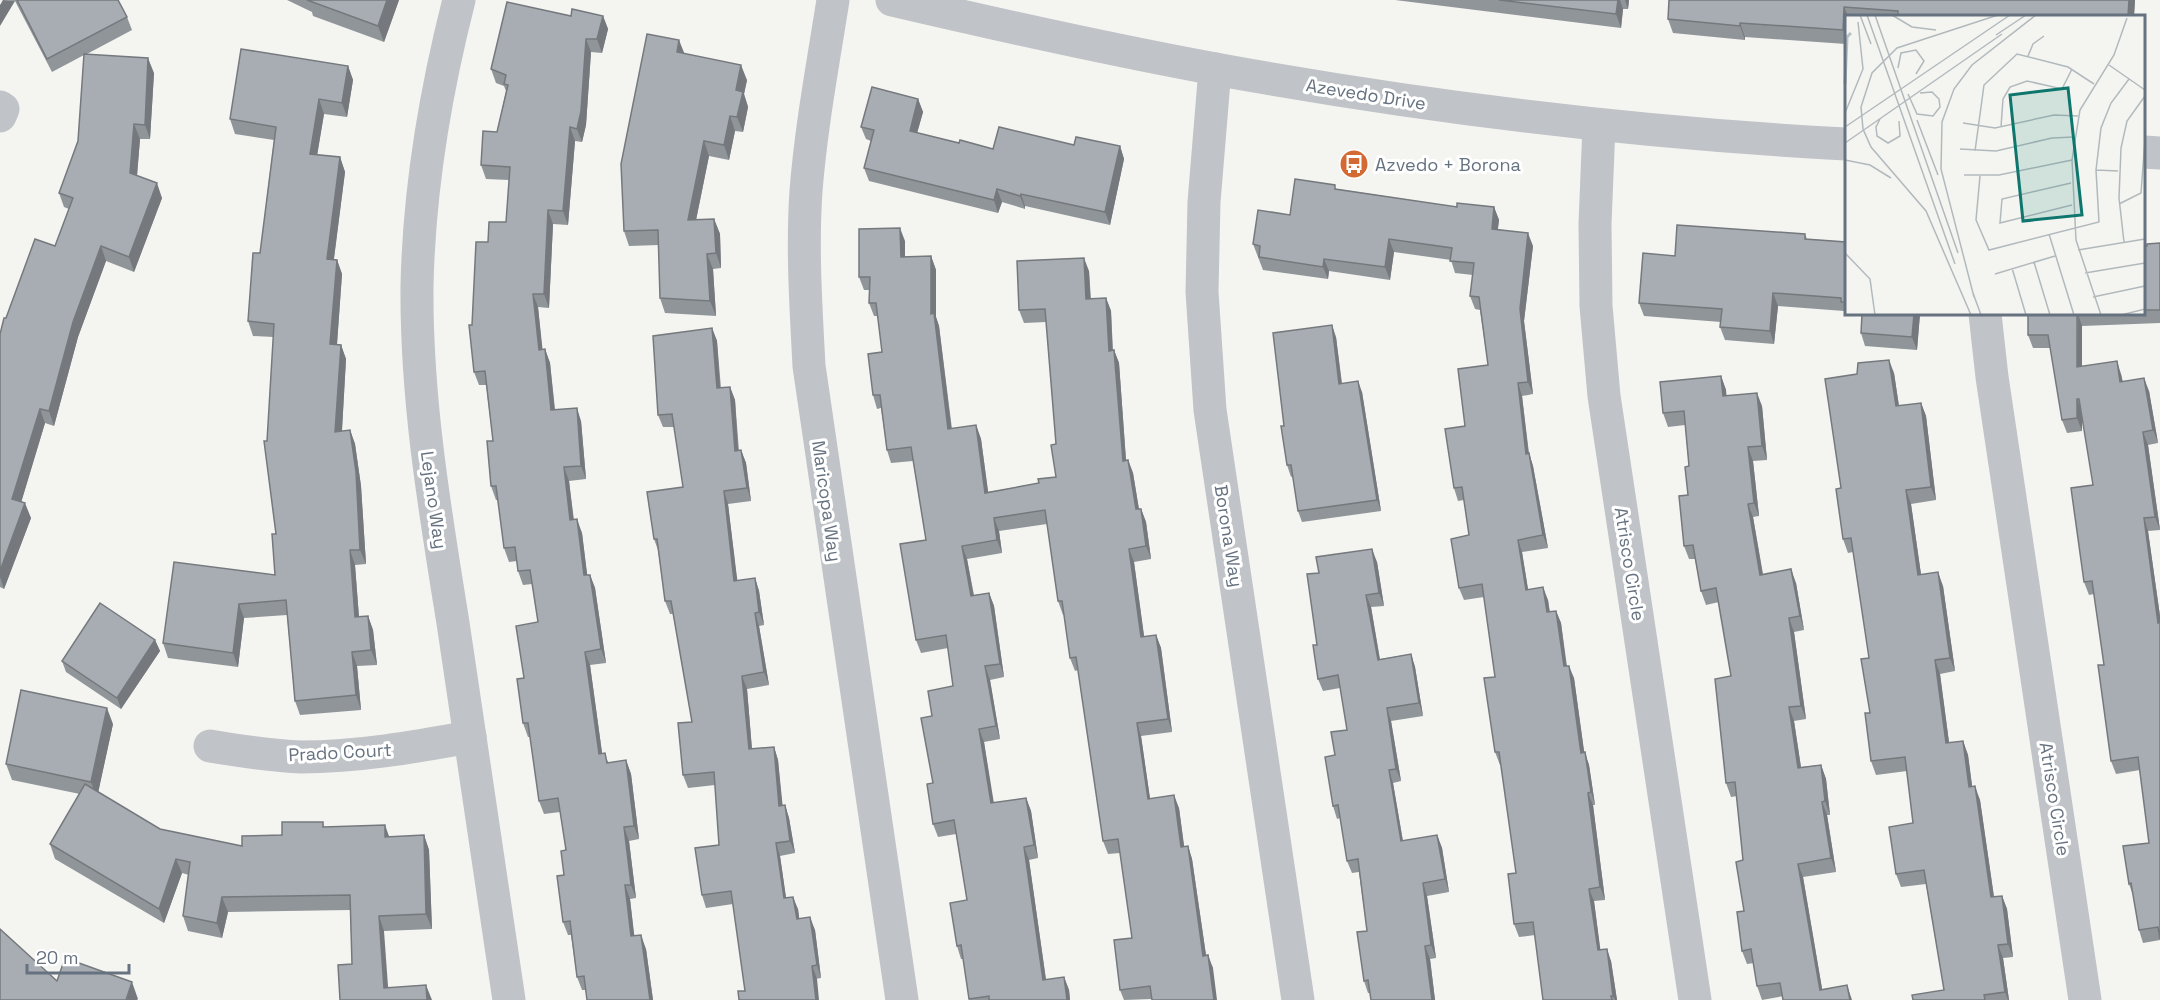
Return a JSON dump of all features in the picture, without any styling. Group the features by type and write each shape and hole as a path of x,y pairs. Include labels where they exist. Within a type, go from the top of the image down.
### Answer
{"street":[{"name":"Lejano Way","path":"459,0 445,55 430,135 422,205 417,287 422,409 509,1000"},
{"name":"Maricopa Way","path":"833,0 815,114 806,193 804,286 809,366 902,1000"},
{"name":"Azevedo Drive","path":"892,0 1065,40 1215,69 1415,102 1599,125 1768,140 1845,144"},
{"name":"Borona Way","path":"1215,69 1204,202 1202,292 1210,410 1298,1000"},
{"path":"0,108 3,109 0,116"},
{"name":"Atrisco Circle","path":"1599,125 1594,224 1596,306 1604,396 1695,1000"},
{"name":"Atrisco Circle","path":"1984,315 2085,1000"},
{"name":"Prado Court","path":"210,746 300,757 382,752 470,737"}],"building":[{"path":"17,0 118,0 127,17 47,59"},
{"path":"307,0 387,0 378,26"},
{"path":"1499,0 1618,0 1616,14"},
{"path":"1669,0 2129,0 2128,15 1898,15 1898,11 1844,7 1843,30 1740,23 1740,26 1668,19"},
{"path":"507,2 571,16 572,9 603,16 597,39 586,39 581,111 577,129 570,127 563,211 548,210 544,294 533,294 539,350 545,349 551,410 577,408 581,466 564,467 570,520 577,519 584,575 590,575 601,649 585,652 599,754 605,753 607,763 626,760 634,826 624,827 631,885 625,885 631,936 641,935 650,1000 587,1000 584,976 577,977 570,921 563,922 557,876 564,875 561,851 566,850 558,798 539,801 528,723 523,723 517,679 524,678 516,626 538,622 530,570 518,571 515,547 504,548 496,486 491,486 487,441 493,441 485,371 474,372 469,325 472,325 476,242 488,242 489,222 506,222 510,167 481,165 483,131 497,132 508,85 504,84 506,75 491,69"},
{"path":"647,34 679,40 677,52 741,65 736,90 743,92 737,117 730,116 724,145 704,141 688,220 714,219 716,253 707,254 710,301 660,298 658,230 624,231 621,164"},
{"path":"241,49 348,66 342,103 319,99 310,154 340,157 327,259 337,260 330,344 341,345 335,432 350,430 356,472 360,550 350,550 355,617 368,616 371,650 352,652 356,695 295,701 286,600 239,604 233,653 163,643 174,562 275,575 272,534 276,534 264,441 267,441 274,324 248,321 253,253 260,253 276,127 230,119"},
{"path":"84,54 148,58 145,125 134,124 130,173 157,183 129,257 101,246 73,322 49,411 40,409 12,499 25,503 0,571 0,334 35,239 55,246 73,198 59,193 78,141"},
{"path":"872,87 918,99 910,131 959,143 960,140 993,149 999,127 1074,145 1076,137 1120,146 1105,212 1021,194 1020,196 997,189 994,200 864,168 874,130 861,127"},
{"path":"1295,179 1335,185 1335,189 1457,207 1457,203 1494,207 1492,229 1528,233 1520,309 1528,382 1518,383 1526,454 1529,453 1543,535 1518,540 1526,590 1543,587 1547,612 1556,611 1564,666 1569,666 1581,753 1585,752 1591,792 1588,793 1600,887 1589,889 1598,950 1607,949 1612,1000 1543,1000 1533,922 1514,924 1508,874 1516,873 1499,752 1495,752 1484,678 1495,677 1482,584 1459,588 1451,539 1469,535 1462,487 1454,488 1445,429 1465,426 1458,369 1488,365 1479,297 1470,296 1474,263 1450,261 1452,248 1389,239 1385,267 1324,259 1323,267 1259,257 1260,246 1253,244 1258,210 1290,215"},
{"path":"1677,225 1805,234 1805,239 1845,242 1845,302 1841,302 1841,298 1773,293 1770,331 1720,327 1722,309 1639,303 1643,253 1675,256"},
{"path":"900,228 901,257 931,256 931,314 934,313 948,429 976,425 985,493 1039,483 1038,479 1056,477 1051,445 1056,444 1045,309 1019,310 1017,261 1084,258 1086,299 1106,298 1109,351 1114,350 1123,461 1128,460 1136,509 1141,509 1146,546 1129,549 1141,637 1156,635 1168,719 1137,723 1148,799 1174,795 1181,847 1188,846 1203,956 1208,955 1214,1000 1152,1000 1150,986 1120,990 1114,940 1132,938 1118,839 1103,841 1076,657 1070,658 1062,601 1058,601 1045,510 994,518 997,540 962,546 971,596 989,593 1000,664 985,666 996,726 979,729 991,803 1026,798 1034,845 1024,847 1043,980 1064,977 1067,1000 989,1000 989,996 969,999 961,945 957,946 950,903 967,900 954,820 933,824 927,784 933,783 921,718 932,716 928,691 953,686 946,635 916,640 900,544 926,540 911,447 887,450 880,395 873,395 868,354 882,352 876,303 869,303 870,277 859,277 859,229"},
{"path":"2160,243 2160,310 2145,310 2145,246"},
{"path":"1862,315 1914,315 1912,337 1861,333"},
{"path":"2028,315 2077,315 2077,367 2117,361 2120,382 2144,378 2153,430 2143,432 2155,517 2144,518 2158,623 2160,622 2160,939 2158,927 2139,930 2123,846 2149,843 2138,757 2111,761 2098,665 2104,665 2092,581 2084,582 2071,488 2093,485 2079,399 2077,399 2077,418 2062,420 2048,335 2028,335"},
{"path":"1332,325 1339,384 1358,381 1377,500 1298,511 1291,465 1287,465 1281,426 1284,426 1273,333"},
{"path":"712,328 717,388 730,387 735,451 741,450 747,488 724,491 734,581 755,578 759,612 755,613 764,672 742,676 749,749 774,747 779,806 785,805 790,841 776,843 784,898 793,897 797,919 810,917 817,965 812,966 816,1000 739,1000 738,991 745,991 731,891 702,895 695,848 719,845 714,772 683,775 678,723 692,722 671,601 665,601 657,539 654,539 647,492 683,487 672,414 658,415 653,336"},
{"path":"1889,360 1896,406 1921,403 1931,487 1906,490 1918,575 1938,572 1950,658 1935,660 1946,743 1963,741 1969,787 1975,786 1991,897 2002,896 2008,944 1998,945 2005,992 1984,995 1985,1000 1913,1000 1912,995 1944,990 1924,870 1896,874 1889,827 1913,823 1905,757 1871,761 1865,713 1870,713 1861,659 1869,658 1851,538 1843,539 1836,489 1841,488 1825,379 1857,374 1858,363"},
{"path":"1721,376 1723,396 1757,393 1762,446 1748,447 1754,503 1748,504 1760,575 1791,569 1800,616 1789,618 1801,706 1789,707 1798,768 1821,765 1825,801 1822,802 1831,858 1798,864 1820,990 1847,985 1850,1000 1783,1000 1780,983 1757,986 1751,949 1742,951 1737,912 1744,911 1736,862 1743,860 1735,782 1726,783 1715,679 1731,676 1716,588 1701,591 1693,545 1684,546 1679,496 1688,495 1685,467 1689,466 1684,411 1663,413 1660,382"},
{"path":"1372,549 1379,593 1366,595 1378,660 1411,654 1419,703 1387,708 1396,769 1389,770 1401,841 1437,835 1445,879 1423,883 1431,945 1425,946 1432,1000 1371,1000 1368,980 1364,981 1357,932 1367,931 1358,859 1347,861 1338,805 1333,806 1325,757 1335,755 1331,732 1347,730 1338,675 1318,679 1313,645 1317,645 1307,574 1319,573 1316,557"},
{"path":"100,603 155,640 117,698 62,661"},
{"path":"21,690 107,708 91,782 6,764"},
{"path":"85,784 160,829 242,846 242,836 282,835 282,822 323,822 323,827 385,825 385,837 424,835 426,914 379,916 384,988 426,985 427,1000 340,1000 338,965 352,964 350,895 222,897 217,923 183,916 190,862 176,859 159,909 50,844"},
{"path":"0,929 57,981 65,958 132,982 126,1000 0,1000"}],"place":[{"name":"Azvedo + Borona","path":"1354,164"}]}
